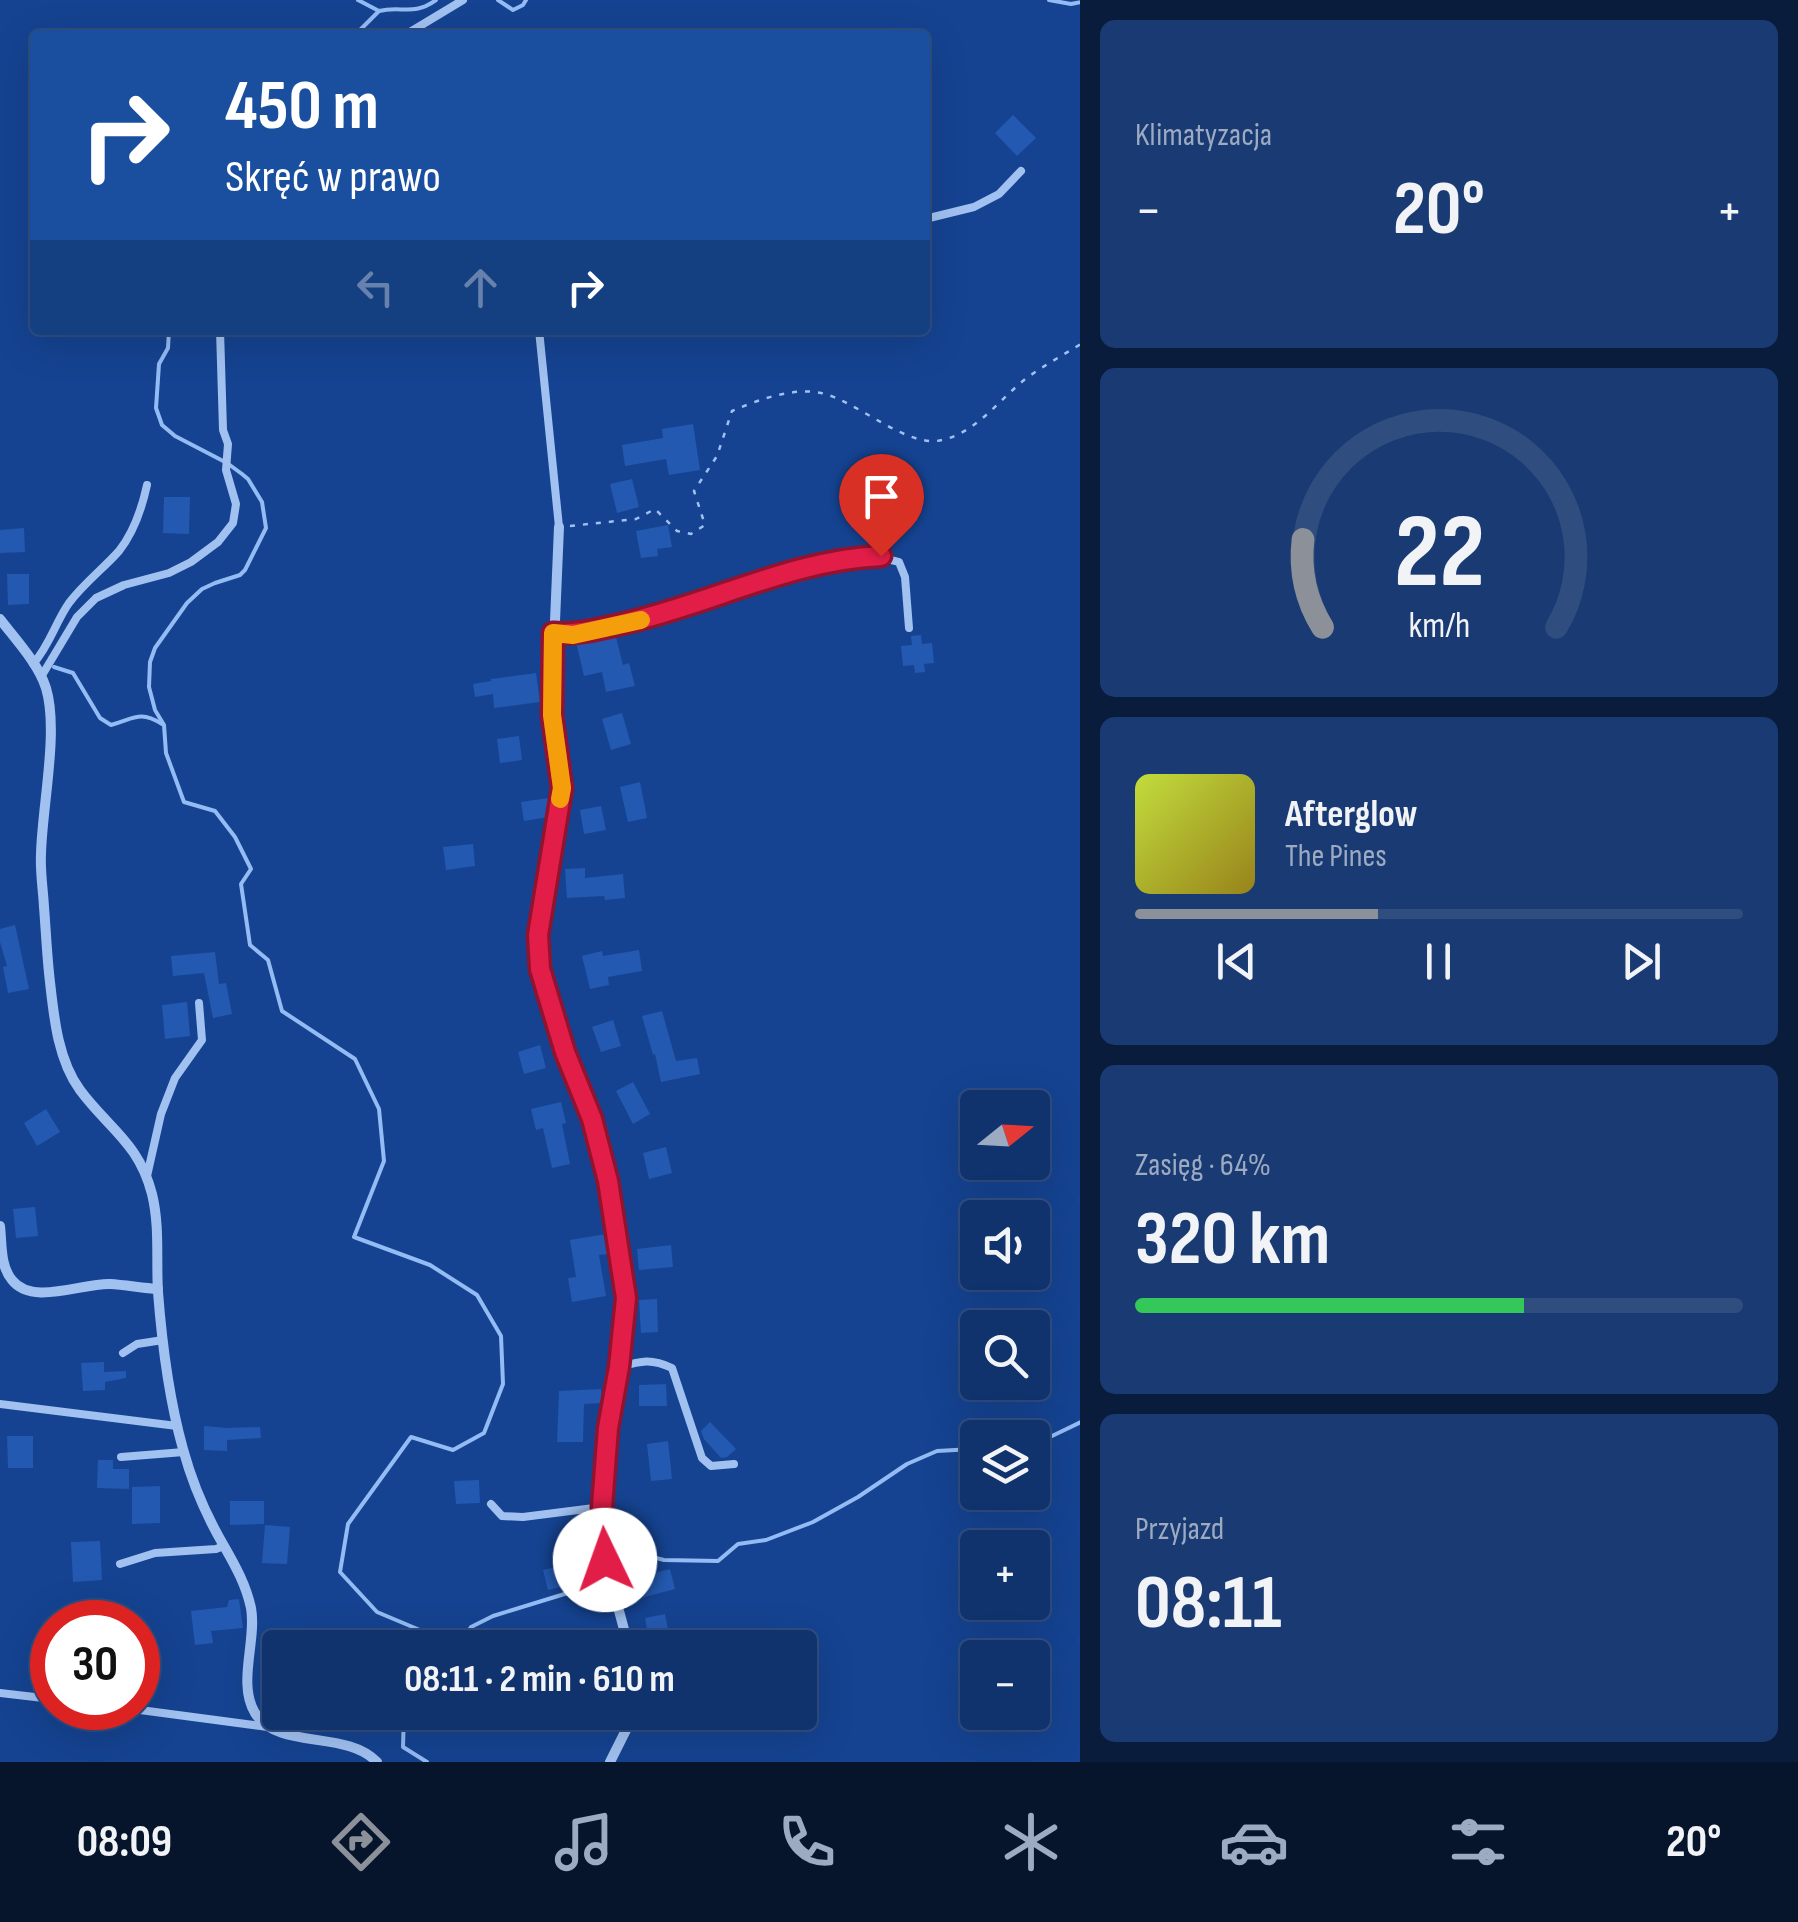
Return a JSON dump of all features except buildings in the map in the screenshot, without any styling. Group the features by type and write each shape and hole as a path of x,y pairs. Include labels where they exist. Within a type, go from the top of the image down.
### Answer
{"street":[{"path":"559,527 552,715 562,788 538,935 540,969 565,1052 592,1119 608,1181 626,1298 608,1428 602,1507 605,1560 624,1630"},
{"path":"0,619 41,677 50,710 40,857 50,982 62,1056 78,1088 137,1155 153,1198 163,1340 178,1426 206,1509 244,1584 250,1605 254,1623 248,1658 249,1695 262,1720"},
{"path":"0,1226 3,1258 12,1280 31,1292 108,1284 158,1289"},
{"path":"274,1730 343,1744 368,1752 377,1762"},
{"path":"610,1762 625,1730"}],"lane":[{"path":"412,30 463,0"},
{"path":"930,218 974,207 999,194 1021,171"},
{"path":"41,677 77,618 96,598 124,584 170,573 191,562 218,542 233,523 236,504 226,470 228,444 220,335"},
{"path":"540,335 559,527"},
{"path":"33,664 46,650 66,607 120,549 140,513 147,486"},
{"path":"553,633 573,635 637,621 800,568 881,556 899,562 906,577 910,628"},
{"path":"146,1176 161,1114 175,1078 202,1040 199,1003"},
{"path":"123,1353 136,1344 163,1340"},
{"path":"619,1367 657,1361 672,1368 702,1458 712,1466 734,1464"},
{"path":"0,1404 178,1426"},
{"path":"121,1456 184,1452"},
{"path":"491,1504 502,1516 523,1517 602,1507"},
{"path":"120,1564 155,1553 224,1546"},
{"path":"0,1694 30,1697"},
{"path":"160,1713 262,1726"}],"path":[{"path":"559,527 636,519 654,509 676,530 691,534 705,525 694,490 717,456 732,411 755,401 803,391 824,393 920,440 940,441 964,432 1027,378 1080,344"}],"waterway":[{"path":"358,0 379,11 360,30"},
{"path":"379,11 413,9 436,0"},
{"path":"498,0 513,10 526,0"},
{"path":"1049,0 1080,2"},
{"path":"169,335 168,348 159,364 156,408 162,425 248,479 262,502 266,528 245,570 202,589 187,603 155,648 149,687 164,725 166,753 184,802 215,811 235,837 251,869 241,884 250,945 268,960 282,1011 355,1059 379,1109 384,1161 354,1237 430,1265 477,1295 501,1336 503,1384 484,1433 453,1450 411,1437 348,1524 340,1572 377,1612 420,1630"},
{"path":"54,667 73,673 100,718 111,725 142,717 162,724"},
{"path":"1050,1436 1080,1422"},
{"path":"469,1630 493,1616 584,1588 621,1560 640,1554 664,1560 718,1561 738,1544 766,1540 813,1522 907,1464 937,1451 960,1450"},
{"path":"403,1730 403,1747 427,1762"}],"slow traffic":[{"path":"560,799 562,788 552,715 553,633 573,635 641,620"}],"route":[{"path":"605,1560 602,1507 608,1428 626,1298 608,1181 592,1119 565,1052 540,969 538,935 562,788 552,715 553,633 573,635 637,621 800,568 881,556"}]}
